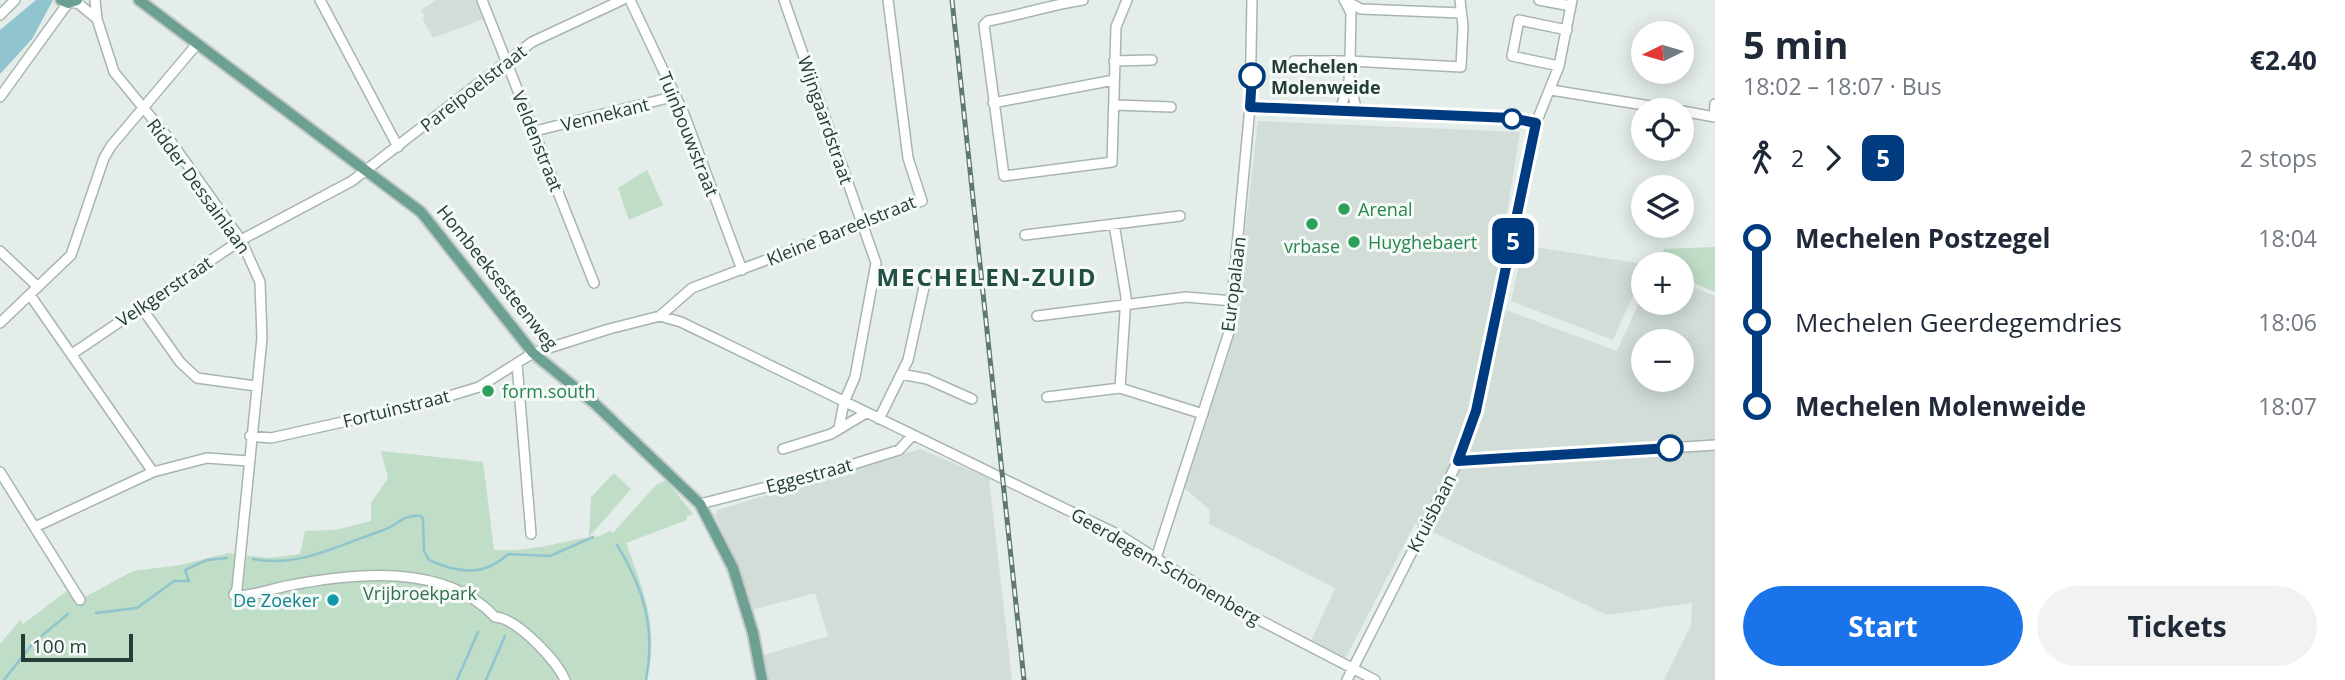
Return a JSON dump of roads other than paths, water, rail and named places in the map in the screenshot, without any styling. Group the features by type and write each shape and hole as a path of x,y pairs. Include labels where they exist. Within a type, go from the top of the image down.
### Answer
{"main road":[{"name":"Hombeeksesteenweg","path":"139,0 368,169 421,212 533,353 624,429 701,504 733,568 753,633 762,680"}],"street":[{"path":"0,15 15,0"},
{"name":"Ridder Dessainlaan","path":"95,0 97,19 114,72 169,139 242,240 260,282 262,338 235,593 358,575 434,583 464,592 483,603 495,617 501,617 528,636 560,667 565,680"},
{"path":"320,0 398,147"},
{"name":"Veldenstraat","path":"482,0 594,283"},
{"name":"Pareipoelstraat","path":"368,169 532,42 622,0"},
{"name":"Tuinbouwstraat","path":"630,0 676,96 742,270"},
{"name":"Wijngaardstraat","path":"784,0 876,263 855,377 844,402 839,428"},
{"name":"Kleine Bareelstraat","path":"660,316 692,288 922,201 908,158 888,0"},
{"path":"1083,0 1040,7 1032,14 988,20 984,24 1004,177 1112,162 1116,27 1126,0"},
{"name":"Europalaan","path":"1156,558 1229,332 1250,107 1252,0"},
{"path":"1340,111 1349,81 1350,61 1351,13 1344,0"},
{"path":"1344,0 1361,9 1461,13"},
{"path":"1294,61 1461,67 1460,0"},
{"name":"Kruisbaan","path":"1347,680 1458,461 1476,411 1536,123 1559,66 1572,3 1539,0"},
{"path":"0,97 69,1 92,12 97,19"},
{"path":"1559,66 1512,56 1519,20 1567,30"},
{"path":"0,323 71,256 104,158 197,44"},
{"path":"1114,61 1152,60"},
{"path":"993,103 1114,80"},
{"path":"1349,81 1357,112"},
{"path":"1551,90 1631,103"},
{"name":"Vennekant","path":"535,131 676,96"},
{"path":"1694,113 1714,117 1715,104"},
{"path":"1115,105 1171,107"},
{"path":"1250,107 1511,118 1536,123"},
{"name":"Velkgerstraat","path":"72,354 242,240 304,208 368,169"},
{"path":"1025,235 1180,216"},
{"path":"1114,224 1126,305 1120,388"},
{"path":"0,251 38,287"},
{"path":"879,419 908,360 926,278"},
{"path":"30,295 153,472"},
{"path":"1037,316 1186,297 1233,300"},
{"path":"141,307 180,362 197,378 256,386"},
{"path":"533,353 660,316"},
{"name":"Geerdegem-Schonenberg","path":"660,316 681,322 1121,536 1225,602 1375,680"},
{"name":"Fortuinstraat","path":"250,436 271,438 423,404 479,387 533,353"},
{"path":"517,364 531,534"},
{"path":"901,374 927,379 972,399"},
{"path":"1047,397 1120,388 1203,414"},
{"path":"783,449 831,434 866,413"},
{"name":"Eggestraat","path":"701,504 841,468 899,450 912,436"},
{"path":"1458,461 1715,445"},
{"path":"36,527 153,472 207,458 248,461"},
{"path":"0,472 80,600"}],"water":[{"path":"36,0 53,0 32,39 0,74 0,30"}],"waterway":[{"path":"253,559 286,560 318,554 387,529 414,516 421,516 423,519 424,551 429,560 460,570 490,566 508,554 550,556 593,537"},
{"path":"617,545 641,593 645,610 649,644 646,680"},
{"path":"96,613 137,608 174,581 189,581 185,570 207,560 227,558"},
{"path":"4,680 33,643 68,614"},
{"path":"457,680 478,632"},
{"path":"486,680 505,636"}],"railway":[{"path":"952,0 1024,680"}],"place":[{"name":"Mechelen Molenweide","path":"1252,76"},
{"name":"Arenal","path":"1344,209"},
{"name":"vrbase","path":"1312,224"},
{"name":"Huyghebaert","path":"1354,242"},
{"name":"form.south","path":"488,391"},
{"name":"De Zoeker","path":"333,600"}],"district":[{"name":"MECHELEN-ZUID","path":"987,276"}],"park label":[{"name":"Vrijbroekpark","path":"420,593"}]}
